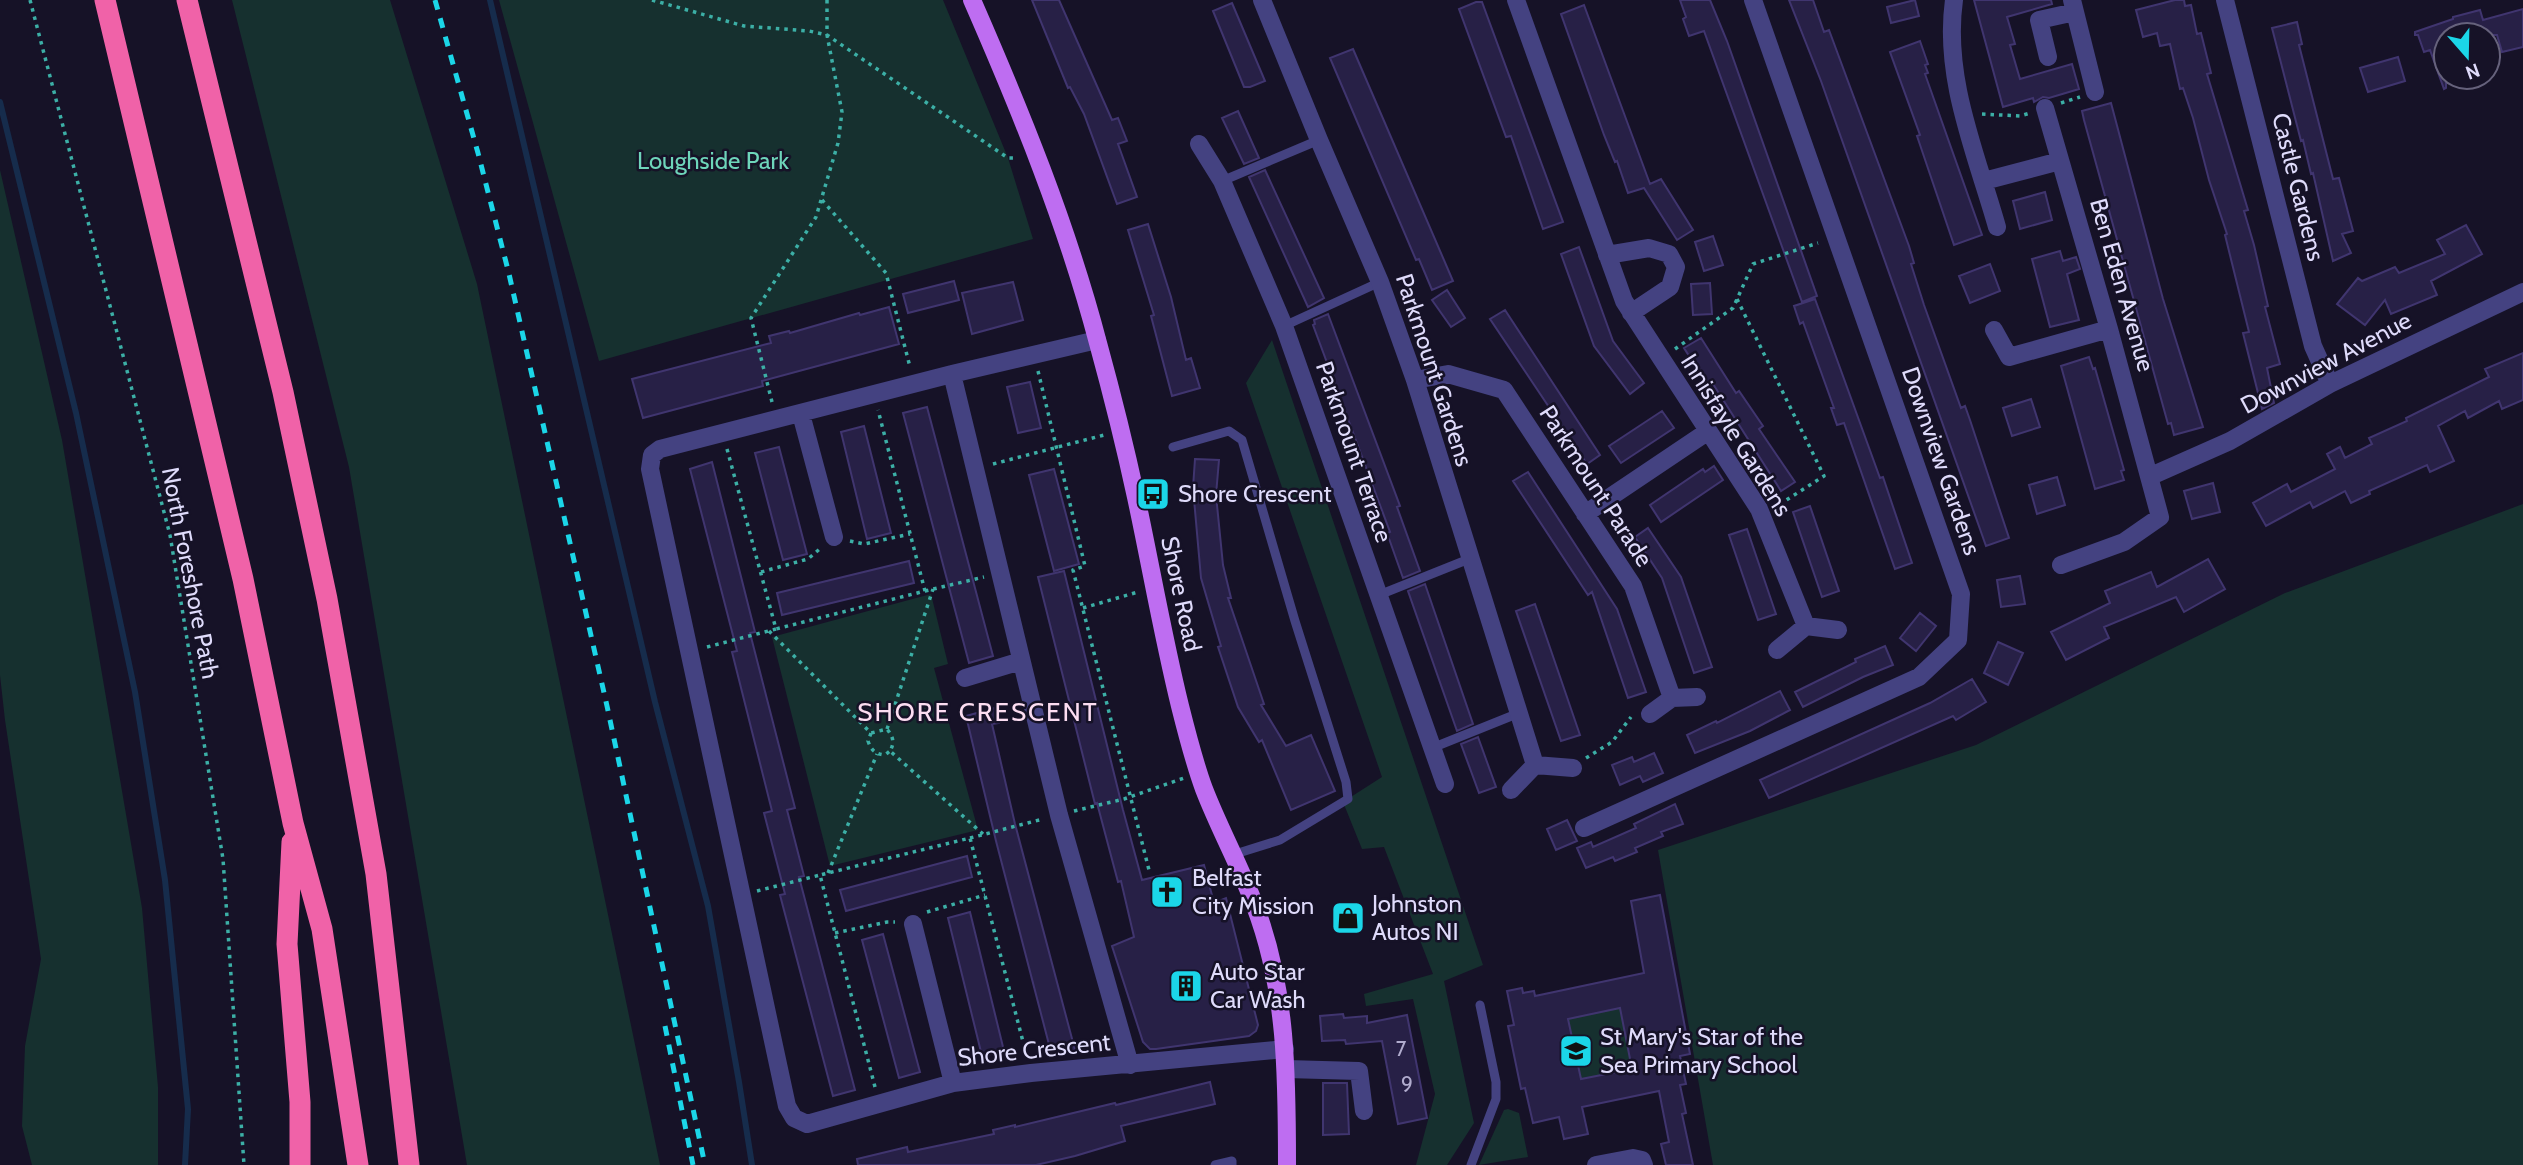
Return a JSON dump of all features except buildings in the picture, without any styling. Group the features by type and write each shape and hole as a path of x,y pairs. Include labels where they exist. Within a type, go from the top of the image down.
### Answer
{"highway":[{"path":"105,0 243,579 293,823 322,929 358,1165"},
{"path":"187,0 283,392 327,599 376,874 409,1165"},
{"path":"293,823 287,944 300,1102 300,1165"}],"main road":[{"name":"Shore Road","path":"972,0 1038,157 1072,256 1097,340 1180,704 1199,773 1256,907 1269,955 1282,1012 1286,1069 1287,1165"}],"street":[{"name":"Parkmount Gardens","path":"1262,0 1380,282 1415,380 1535,765"},
{"name":"Innisfayle Gardens","path":"1516,0 1624,301 1762,516 1806,626"},
{"name":"Downview Gardens","path":"1584,828 1919,677 1958,640 1961,594 1753,0"},
{"path":"1954,0 1953,63 1962,115 1997,226"},
{"name":"Castle Gardens","path":"2226,0 2313,346 2330,384"},
{"path":"2048,57 2039,20 2073,6 2095,92"},
{"name":"Ben Eden Avenue","path":"2045,108 2151,476 2160,517 2124,542 2061,565"},
{"name":"Parkmount Terrace","path":"1199,144 1222,181 1284,326 1445,784"},
{"path":"1984,181 2060,161"},
{"path":"1607,255 1649,248 1669,254 1676,267 1670,287 1631,313"},
{"name":"Downview Avenue","path":"2151,476 2230,441 2330,384 2523,292"},
{"path":"1994,330 2009,357 2109,329"},
{"path":"742,895 650,469 652,455 660,449 952,374 1097,340"},
{"path":"952,374 1059,815 1130,1065"},
{"name":"Parkmount Parade","path":"1415,380 1448,374 1504,390 1633,586 1672,698"},
{"path":"801,414 834,537"},
{"path":"1585,514 1707,432"},
{"path":"1777,650 1806,626 1838,630"},
{"path":"965,678 1021,661"},
{"path":"1650,714 1672,698 1697,697"},
{"path":"1511,790 1535,765 1573,768"},
{"name":"Shore Crescent","path":"742,895 787,1106 794,1118 807,1124 953,1083 1285,1049"},
{"path":"913,924 953,1083"},
{"path":"1286,1069 1359,1071 1364,1111"},
{"path":"1596,1165 1633,1158 1642,1160 1644,1165"}],"lane":[{"path":"1222,181 1319,141"},
{"path":"1284,326 1380,282"},
{"path":"1173,447 1229,431 1242,440 1347,790 1348,799 1280,840 1232,855"},
{"path":"1379,595 1469,559"},
{"path":"1432,748 1519,713"},
{"path":"1471,1165 1496,1099 1496,1082 1480,1005"},
{"path":"1214,1165 1232,1161 1232,1165"}],"path":[{"name":"North Foreshore Path","path":"30,0 170,535 223,859 244,1165"},
{"path":"652,0 744,26 827,35 1008,158 1038,157"},
{"path":"776,420 751,318 816,217 838,143 842,112 827,35 827,0"},
{"path":"822,200 886,273 914,384"},
{"path":"1661,359 1733,308 1753,264 1837,237"},
{"path":"1737,299 1824,476 1762,516"},
{"path":"1034,356 1086,566 1073,569 1150,874"},
{"path":"975,469 1119,430"},
{"path":"925,592 1000,573"},
{"path":"1083,608 1154,587"},
{"path":"887,729 933,589"},
{"path":"690,651 776,629"},
{"path":"769,631 871,733"},
{"path":"1573,768 1612,742 1633,714 1650,714"},
{"path":"871,733 887,729"},
{"path":"871,733 868,741 871,749 877,754 885,755 891,751 894,744 887,729"},
{"path":"891,751 983,834"},
{"path":"828,873 877,754"},
{"path":"970,838 1124,799 1199,773"},
{"path":"742,895 820,875"}],"green space":[{"path":"232,0 390,0 477,284 660,1165 467,1165 349,467"},
{"name":"Loughside Park","path":"499,0 943,0 1008,158 1033,239 599,361"},
{"path":"0,170 62,440 142,908 158,1087 158,1165 32,1165 22,1126 25,1046 41,959 0,675"},
{"path":"1272,340 1483,965 1444,981 1474,1123 1447,1165 1416,1165 1435,1094 1413,999 1366,1006 1364,994 1433,974 1384,847 1362,849 1343,802 1382,777 1246,383"},
{"path":"2523,504 2523,1165 1713,1165 1658,850 1976,745 2285,593"},
{"path":"931,594 948,664 934,668 978,830 830,866 772,637"},
{"path":"1644,1003 1624,1028 1627,1046 1659,1063 1553,1085 1543,1024"},
{"path":"1504,1110 1519,1113 1528,1157 1479,1165"}],"waterway":[{"path":"490,0 655,702 708,906 752,1165"},
{"path":"0,102 76,413 135,692 165,880 188,1109 185,1165"}],"railway":[{"path":"435,0 509,274 607,706 705,1165"},
{"path":"665,1026 693,1165"}],"place":[{"name":"Shore Crescent","path":"1153,494"},
{"name":"Belfast City Mission","path":"1167,892"},
{"name":"Johnston Autos NI","path":"1348,918"},
{"name":"Auto Star Car Wash","path":"1186,986"},
{"name":"St Mary's Star of the Sea Primary School","path":"1576,1051"}],"district":[{"name":"SHORE CRESCENT","path":"978,712"}]}
